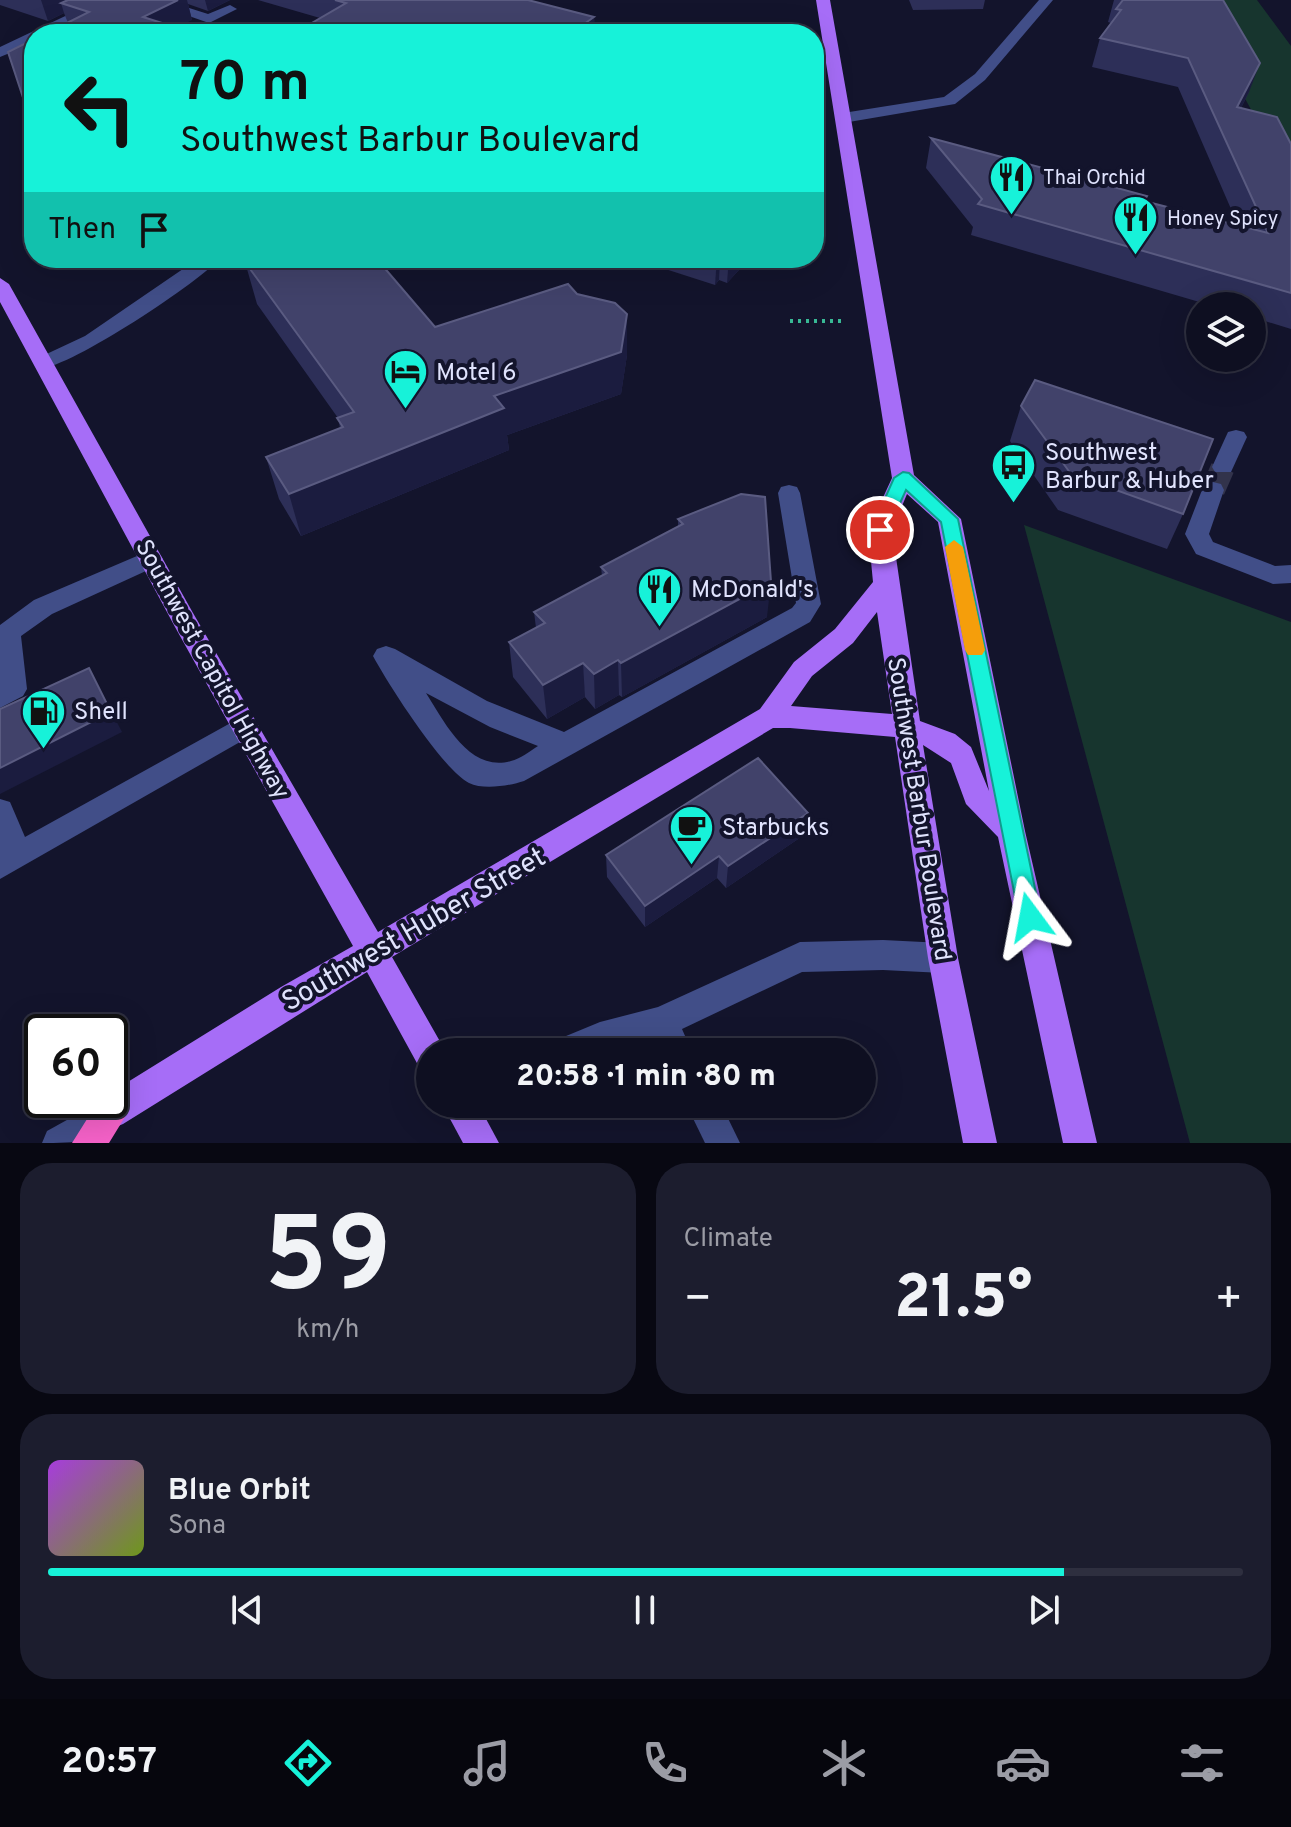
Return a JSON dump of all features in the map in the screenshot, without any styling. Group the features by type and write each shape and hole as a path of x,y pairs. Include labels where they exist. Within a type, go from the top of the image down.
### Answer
{"highway":[{"path":"89,1143 107,1118"}],"main road":[{"path":"823,0 903,478 949,519 1011,831 1080,1143"},
{"name":"Southwest Capitol Highway","path":"0,284 421,1038"},
{"name":"Southwest Barbur Boulevard","path":"903,478 880,530 885,584 943,958 980,1143"},
{"path":"769,717 803,669 844,636 885,584"},
{"path":"769,717 843,719 905,728 947,743 962,756 973,791 1011,831"},
{"name":"Southwest Huber Street","path":"128,1101 292,998 769,717"}],"street":[{"path":"61,24 110,0"},
{"path":"150,0 209,19 230,9"},
{"path":"843,118 949,101 980,77 1046,0"},
{"path":"0,53 24,42"},
{"path":"45,363 92,340 196,268"},
{"path":"1223,467 1236,437"},
{"path":"1213,490 1197,534 1204,548 1273,575 1291,574"},
{"path":"566,744 543,738 457,697 386,656 458,760 477,774 514,773 801,615 809,604 789,493"},
{"path":"0,697 14,689 8,632 43,607 151,559"},
{"path":"0,811 9,861 245,726"},
{"path":"600,1038 661,1022 800,957 883,955 943,958"},
{"path":"661,1022 669,1038"},
{"name":"Southwest Huber Street","path":"59,1143 101,1118"},
{"path":"710,1118 723,1143"}],"path":[{"path":"790,321 877,320"}],"green space":[{"path":"1208,0 1257,0 1291,46 1291,183 1230,71"},
{"path":"1024,525 1291,622 1291,1143 1190,1143"}],"building":[{"path":"68,0 178,0 143,17 165,24 65,24 89,12 61,3"},
{"path":"335,0 528,0 594,17 584,24 310,24 346,3"},
{"path":"1123,0 1223,0 1260,63 1237,107 1277,117 1291,144 1291,293 978,204 982,199 931,138 1147,196 1144,201 1268,233 1188,58 1100,38 1121,10 1116,9"},
{"path":"24,44 24,101 8,52"},
{"path":"249,268 385,268 435,327 568,284 577,294 615,303 627,314 621,352 494,396 504,408 289,494 266,457 343,427 337,418 354,412"},
{"path":"1035,380 1213,439 1183,514 1071,474 1021,406"},
{"name":"McDonald's","path":"741,494 765,497 771,582 621,663 618,660 594,674 583,663 543,685 509,642 545,623 534,612 607,573 601,567 683,524 678,519"},
{"path":"89,668 111,712 0,768 0,709"},
{"path":"758,758 808,813 728,866 719,856 645,906 606,855"}],"tunnel":[{"path":"1213,490 1223,467"}],"slow traffic":[{"path":"954,547 975,650"}],"place":[{"name":"Thai Orchid","path":"1012,216"},
{"name":"Honey Spicy","path":"1136,257"},
{"name":"Motel 6","path":"405,411"},
{"name":"Southwest Barbur & Huber","path":"1014,505"},
{"name":"McDonald's","path":"660,628"},
{"name":"Shell","path":"43,750"},
{"name":"Starbucks","path":"691,866"}],"route":[{"path":"880,530 903,478 949,519 1030,917"}]}
